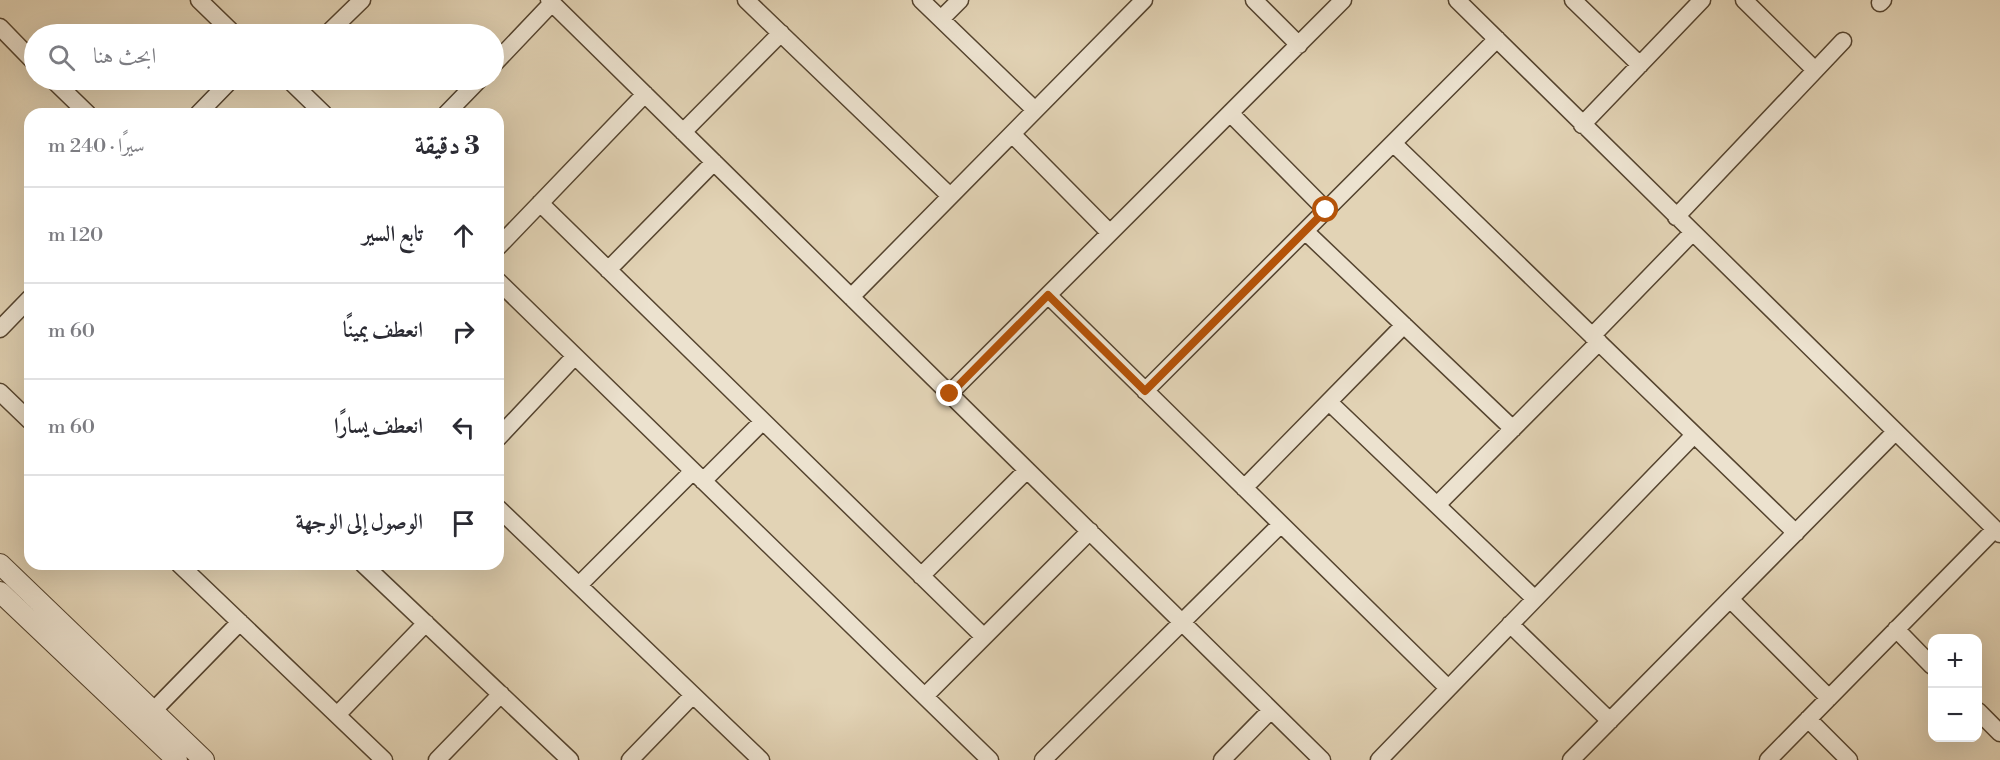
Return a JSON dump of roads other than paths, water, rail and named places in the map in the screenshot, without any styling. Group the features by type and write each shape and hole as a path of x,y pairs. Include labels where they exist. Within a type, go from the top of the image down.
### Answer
{"street":[{"path":"199,0 224,24"},
{"path":"215,0 238,24"},
{"path":"337,24 362,0"},
{"path":"747,0 950,196"},
{"path":"921,0 1035,110"},
{"path":"941,19 960,0"},
{"path":"851,297 1144,0"},
{"path":"1254,0 1299,45"},
{"path":"950,394 1343,0"},
{"path":"1457,0 1997,532 1896,629 1768,760"},
{"path":"1573,0 1640,65"},
{"path":"1582,125 1702,0"},
{"path":"1744,0 1815,70"},
{"path":"504,53 551,2 1322,760"},
{"path":"2,29 24,52"},
{"path":"683,132 781,33"},
{"path":"1145,391 1497,39"},
{"path":"1676,217 1843,41"},
{"path":"63,90 82,108"},
{"path":"204,108 221,90"},
{"path":"299,90 318,108"},
{"path":"452,108 469,90"},
{"path":"504,241 645,94"},
{"path":"1230,113 1326,210"},
{"path":"1012,134 1110,233"},
{"path":"1393,143 1796,533"},
{"path":"608,270 714,162"},
{"path":"540,203 984,637"},
{"path":"1305,231 1513,429"},
{"path":"1437,505 1513,429 1692,233"},
{"path":"504,287 990,760"},
{"path":"1048,295 1448,688"},
{"path":"0,329 24,304"},
{"path":"1245,488 1404,326"},
{"path":"504,432 575,356"},
{"path":"0,392 24,415"},
{"path":"1329,402 1534,599"},
{"path":"579,585 762,421"},
{"path":"1571,760 1895,432"},
{"path":"1378,760 1694,435"},
{"path":"921,576 1027,470"},
{"path":"504,514 761,760"},
{"path":"1043,760 1281,524"},
{"path":"925,696 1090,531"},
{"path":"0,564 204,760"},
{"path":"185,570 337,716 377,758"},
{"path":"369,570 570,760"},
{"path":"0,592 177,760"},
{"path":"1730,599 1829,698"},
{"path":"153,711 240,622"},
{"path":"337,716 426,623"},
{"path":"1510,624 1610,721"},
{"path":"1896,629 1928,662"},
{"path":"437,760 501,694"},
{"path":"630,760 693,695"},
{"path":"1222,760 1271,710"},
{"path":"1982,716 2000,733"},
{"path":"1808,719 1849,760"}]}
